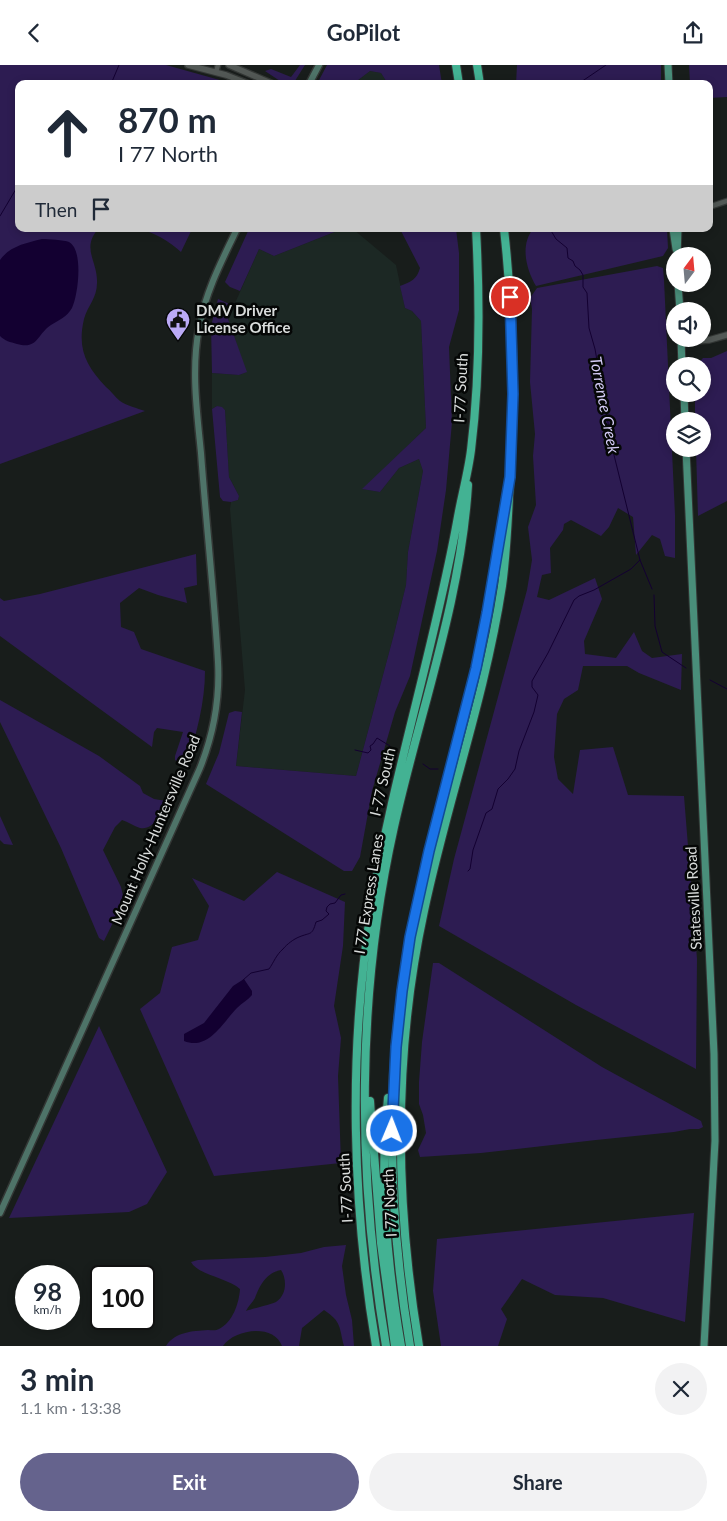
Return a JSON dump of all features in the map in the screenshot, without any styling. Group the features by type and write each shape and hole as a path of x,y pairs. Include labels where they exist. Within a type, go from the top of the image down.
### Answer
{"highway":[{"path":"456,65 458,80"},
{"path":"477,65 479,80"},
{"name":"I-77 South","path":"376,1346 363,1245 358,1161 358,1049 364,966 373,901 390,809 441,603 470,453 476,383 478,327 476,232"},
{"name":"I 77 North","path":"419,1346 408,1269 402,1187 402,1094 407,1020 414,965 426,901 480,696 497,615 507,538 512,422 512,348 504,232"},
{"name":"I 77 Express Lanes","path":"386,1346 374,1263 365,1133 366,1049 372,966 383,883 400,802 455,578 465,522 470,453"},
{"path":"401,1346 390,1271 384,1187 385,1124 406,964 416,909 476,668 510,477"},
{"path":"396,1047 392,1131 392,1187 399,1270 410,1346"},
{"path":"366,1049 381,1243 395,1346"}],"main road":[{"path":"310,80 319,65"},
{"path":"668,65 669,80"},
{"name":"Mount Holly-Huntersville Road","path":"0,1213 200,768 213,727 218,700 219,672 195,362 199,327 204,306 236,232"},
{"path":"673,232 676,247"},
{"path":"677,247 678,232"},
{"name":"Statesville Road","path":"686,457 714,1054 714,1141 704,1346"}],"street":[{"path":"188,65 238,80"},
{"path":"216,72 218,65"},
{"path":"229,65 264,80"},
{"path":"713,206 727,201"},
{"path":"711,339 727,335"}],"shaded area":[{"path":"0,65 166,65 220,80 15,80 15,232 96,232 90,249 97,275 97,288 84,319 82,330 85,356 93,372 116,398 145,411 0,464"},
{"path":"300,65 305,65 296,80 278,80 265,71 271,69 291,77"},
{"path":"327,65 439,65 441,80 385,80 381,73 370,71 358,80 319,80"},
{"path":"517,65 661,65 661,80 516,80"},
{"path":"689,65 727,65 727,97 713,98 713,80 690,80"},
{"path":"370,71 381,73 385,80 358,80"},
{"path":"150,232 191,232 181,252 161,237"},
{"path":"248,232 334,232 274,256 259,249 240,291 230,287 225,282"},
{"path":"334,232 357,232 396,265 405,308 412,311 421,321 426,428 363,489 380,492 399,468 419,459 423,471 408,552 406,585 356,776 236,766 245,690 230,509 231,502 238,500 239,496 229,477 225,410 217,406 212,409 212,373 239,375 246,372 228,319 259,249 274,256"},
{"path":"402,232 456,232 459,253 459,310 449,347 452,422 446,490 437,551 410,676 395,712 372,791 360,857 352,871 344,871 206,784 219,753 229,713 235,711 242,712 236,766 356,776 406,585 408,552 423,471 419,459 399,468 380,492 362,489 426,428 421,321 412,311 405,308 400,286 413,280 420,268"},
{"path":"531,232 667,232 668,247 666,247 663,256 536,286 527,265 527,242"},
{"path":"42,239 67,241 74,247 78,263 76,294 68,314 46,329 33,343 29,345 17,344 0,336 0,260 13,248"},
{"path":"657,266 663,268 668,357 666,357 666,402 670,402 670,412 666,412 666,457 672,457 675,558 665,556 660,539 652,535 636,555 633,517 618,508 609,527 601,536 571,520 564,524 563,530 550,548 551,573 542,575 537,597 549,600 595,578 602,599 584,641 585,654 616,658 634,632 642,651 652,658 682,654 681,690 639,673 627,666 583,666 578,690 564,699 557,714 554,757 558,779 573,794 580,750 613,747 628,795 684,796 697,959 696,1069 576,1005 439,926 454,859 527,590 532,560 528,527 536,505 533,456 535,434 530,382 532,309 530,298 537,288"},
{"path":"218,299 234,306 228,319 247,372 239,375 212,373 211,326"},
{"path":"727,351 727,501 698,516 696,457 711,457 711,412 695,412 695,402 711,402 711,358"},
{"path":"217,406 225,410 229,477 239,496 238,500 231,502 223,501 220,497 212,409"},
{"path":"196,554 197,585 184,588 187,603 139,588 120,603 121,627 134,632 141,649 205,671 199,719 186,766 175,760 183,732 157,728 154,732 152,747 0,636 0,598 4,601 40,594"},
{"path":"0,700 99,756 140,786 143,793 154,799 166,801 157,820 149,827 140,828 122,820 115,827 103,850 121,887 124,900 104,941 99,938 61,848 0,722"},
{"path":"0,816 13,845 4,844 0,840"},
{"path":"277,872 345,902 343,946 334,1006 341,1038 338,1076 341,1163 214,1176 140,1009 160,993 172,947 198,940 209,906 192,878 244,901"},
{"path":"433,963 439,963 602,1067 701,1121 703,1127 674,1132 481,1153 420,1157 418,1150 426,1133 419,1104 419,1082 422,1042"},
{"path":"244,979 252,991 252,995 237,1008 215,1034 201,1042 184,1041 184,1034 204,1023 233,986"},
{"path":"99,1026 167,1172 147,1204 129,1212 9,1218"},
{"path":"694,1213 685,1322 603,1298 555,1295 522,1279 501,1309 507,1319 498,1346 441,1346 433,1291 437,1239"},
{"path":"346,1245 342,1266 352,1320 354,1346 344,1346 337,1322 324,1310 302,1328 299,1346 282,1346 278,1339 271,1334 263,1331 254,1331 244,1332 228,1340 223,1346 166,1346 174,1338 184,1333 219,1329 232,1317 237,1306 240,1289 200,1270 191,1262 301,1253 324,1247","holes":["281,1270 285,1287 280,1299 274,1303 246,1311 255,1298 261,1284 271,1274"]}],"waterway":[{"path":"113,80 119,65"},
{"path":"584,80 606,65"},
{"path":"0,216 15,191"},
{"name":"Torrence Creek","path":"552,232 556,239 567,248 568,258 573,261 583,275 583,287 587,293 589,328 595,349 613,451 640,560 652,589"},
{"path":"468,871 486,813 492,809 498,789 515,769 519,751 534,712 538,695 532,687 532,681 574,600 631,569 640,560"},
{"name":"Torrence Creek","path":"654,595 655,626 662,652 686,668"},
{"name":"Torrence Creek","path":"710,680 727,689"},
{"path":"355,750 368,753 371,750 370,746 377,738 390,746"},
{"path":"423,764 430,769 438,769"},
{"path":"243,980 251,973 269,969 286,945 312,932 316,922 329,914 326,911 327,907 335,903 341,895 345,894"}],"place":[{"name":"DMV Driver License Office","path":"178,341"}],"route":[{"path":"392,1131 393,1075 410,937 429,851 476,668 510,477 513,394 510,297"}]}
